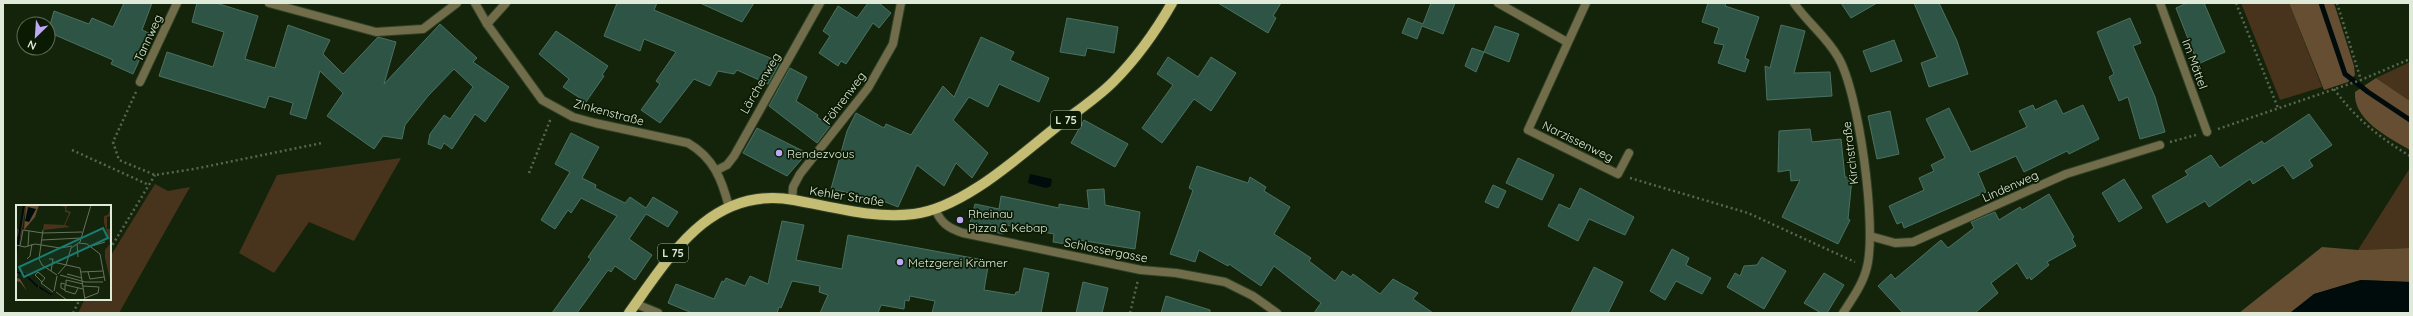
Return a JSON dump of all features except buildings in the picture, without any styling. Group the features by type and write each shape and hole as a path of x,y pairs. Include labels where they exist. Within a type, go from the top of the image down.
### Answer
{"main road":[{"name":"Kehler Straße","path":"629,313 680,243 697,226 729,207 759,199 792,200 876,216 916,214 934,209 969,192 1012,161 1113,82 1137,55 1172,3"}],"street":[{"name":"Tannweg","path":"140,82 177,3"},
{"path":"269,3 376,32 423,29 457,3"},
{"name":"Zinkenstraße","path":"475,3 487,24 542,100 555,109 595,123 688,144 705,154 717,170 729,207"},
{"path":"487,24 506,3"},
{"name":"Lärchenweg","path":"717,170 727,165 734,156 820,3"},
{"name":"Föhrenweg","path":"792,200 793,187 800,174 868,88 893,44 901,3"},
{"path":"1498,3 1567,42"},
{"name":"Narzissenweg","path":"1586,3 1528,130 1618,174 1628,153"},
{"name":"Kirchstraße","path":"1794,3 1825,37 1839,57 1850,84 1856,106 1870,236 1867,268 1855,295 1843,313"},
{"name":"Im Mättel","path":"2160,3 2207,132"},
{"name":"Lindenweg","path":"1870,236 1895,243 1913,242 2066,174 2160,145"},
{"name":"Schlossergasse","path":"934,209 940,220 950,228 963,233 1141,270 1176,273 1224,282 1253,296 1277,313"},
{"path":"636,304 658,313"}],"path":[{"path":"2236,3 2278,108"},
{"path":"2337,3 2361,80"},
{"path":"2160,145 2207,132 2361,80 2410,59"},
{"path":"140,82 113,142 119,160 155,175 194,169 322,143"},
{"path":"2334,89 2347,108 2365,125 2410,156"},
{"path":"529,174 555,109"},
{"path":"72,150 149,185"},
{"path":"1618,174 1748,213 1867,268"},
{"path":"111,247 155,175"},
{"path":"1130,313 1141,270"},
{"path":"73,313 80,300"}],"shaded area":[{"path":"2241,3 2289,3 2322,87 2280,100"},
{"path":"2289,3 2334,3 2354,66 2355,75 2348,82 2324,90"},
{"path":"2410,62 2410,101 2376,78"},
{"path":"2376,78 2410,101 2410,150 2374,127 2360,111 2356,102 2355,92"},
{"path":"401,158 354,241 309,222 274,273 239,253 277,175"},
{"path":"2410,168 2410,248 2358,250"},
{"path":"1030,174 1052,179 1051,186 1046,188 1028,183"},
{"path":"155,184 168,191 190,187 119,313 78,313 84,300 111,300 111,255"},
{"path":"2322,247 2358,250 2410,248 2410,282 2361,280 2314,294 2290,313 2239,313"},
{"path":"2361,280 2410,282 2410,313 2290,313 2314,294"}],"waterway":[{"path":"2321,3 2345,74 2368,92 2410,120"}],"place":[{"name":"Rendezvous","path":"779,153"},
{"name":"Rheinau Pizza & Kebap","path":"960,220"},
{"name":"Metzgerei Krämer","path":"900,262"}]}
